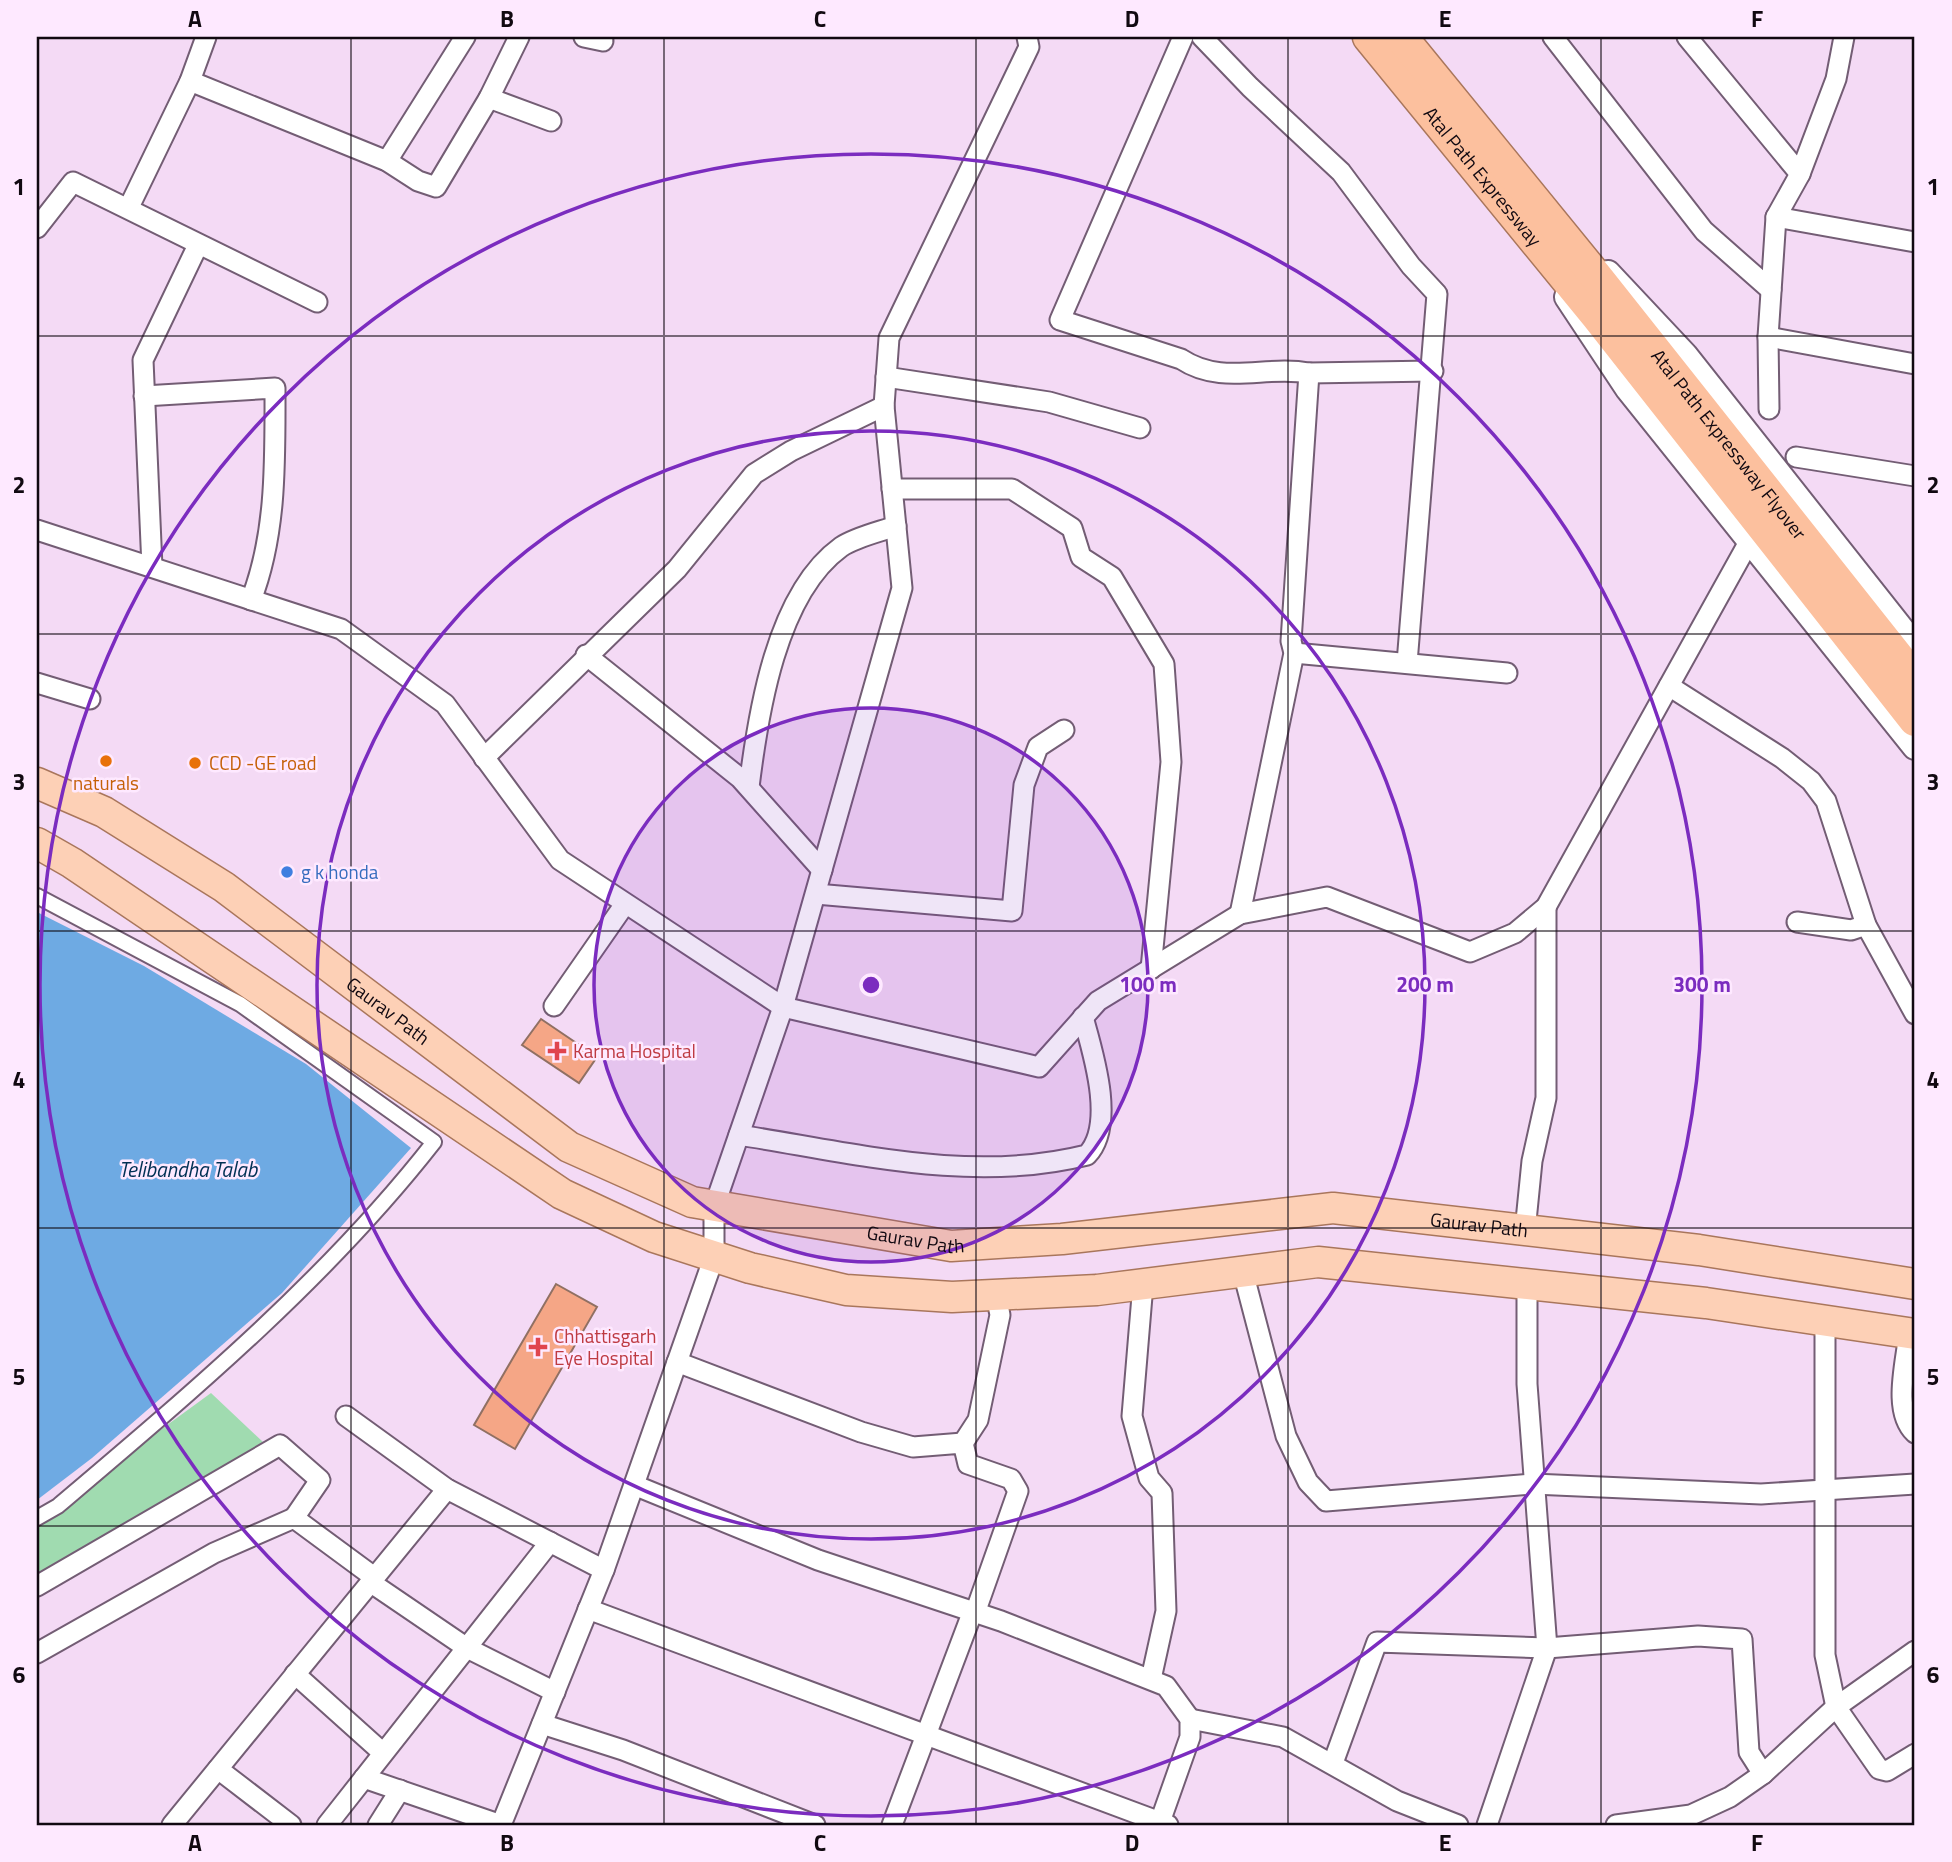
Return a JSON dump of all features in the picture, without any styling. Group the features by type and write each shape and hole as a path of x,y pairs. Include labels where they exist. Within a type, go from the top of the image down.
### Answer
{"highway":[{"name":"Atal Path Expressway","path":"1369,37 1532,217"},
{"name":"Atal Path Expressway","path":"1401,37 1532,217 1607,310"},
{"name":"Atal Path Expressway Flyover","path":"1607,310 1915,680"},
{"name":"Atal Path Expressway Flyover","path":"1607,310 1915,720"}],"main road":[{"name":"Gaurav Path","path":"37,783 104,812 223,887 569,1147 692,1202 951,1246 1062,1239 1333,1208 1699,1251 1915,1284"},
{"path":"37,843 72,863 562,1194 654,1237 714,1257 846,1290 952,1297 1097,1290 1318,1262 1706,1303 1912,1334"}],"street":[{"path":"129,207 190,81 206,37"},
{"path":"387,161 465,37"},
{"path":"190,81 387,161 418,181 436,187 489,98 519,37"},
{"path":"364,1778 501,1825 604,1570 714,1257 714,1207 783,1007 902,588 884,406 890,338 1029,47 1027,37"},
{"path":"1183,37 1060,320 1181,359 1196,368 1230,376 1291,370 1310,373 1433,371"},
{"path":"1202,37 1250,87 1341,172 1411,265 1437,294 1433,371 1407,663"},
{"path":"1553,37 1704,232 1772,290"},
{"path":"1687,37 1800,174"},
{"path":"1769,408 1768,337 1776,217 1800,174 1836,79 1844,37"},
{"path":"489,98 551,121"},
{"path":"37,228 73,182 129,207 198,245 317,302"},
{"path":"1532,217 1590,335 1629,389 1915,747"},
{"path":"1532,217 1629,293 1685,355 1915,646"},
{"path":"1776,217 1915,242"},
{"path":"152,568 143,360 198,245"},
{"path":"1768,337 1915,364"},
{"path":"1240,914 1294,653 1291,641 1310,373"},
{"path":"886,377 1049,402 1140,428"},
{"path":"144,396 275,388 274,482 263,568 251,600"},
{"path":"484,758 586,655 677,569 754,474 791,451 884,406"},
{"path":"1797,457 1915,477"},
{"path":"892,489 1012,489 1072,528 1081,557 1112,577 1164,664 1171,762 1151,968"},
{"path":"749,787 757,723 774,650 809,582 841,547 896,526"},
{"path":"37,530 341,629 445,704 559,860 783,1007 1039,1067 1098,1001 1240,914 1327,897 1470,952 1516,933 1546,906 1750,540"},
{"path":"1294,653 1507,673"},
{"path":"586,655 749,787 822,870"},
{"path":"37,683 90,699"},
{"path":"1669,686 1782,758 1811,781 1826,801 1866,925 1915,1014"},
{"path":"816,894 1012,911 1024,785 1038,747 1064,730"},
{"path":"37,896 240,1004 434,1142 335,1256 226,1359 67,1498 37,1518"},
{"path":"554,1006 625,904"},
{"path":"1525,1231 1532,1161 1546,1098 1546,906"},
{"path":"1797,922 1851,930 1866,925"},
{"path":"739,1135 953,1168 1013,1168 1087,1155 1095,1147 1100,1123 1100,1077 1083,1017"},
{"path":"1243,1272 1286,1436 1308,1482 1326,1501 1533,1484 1761,1494 1915,1484"},
{"path":"1143,1284 1132,1416 1149,1478 1162,1493 1166,1611 1151,1679"},
{"path":"1488,1825 1547,1648 1527,1384 1527,1284"},
{"path":"892,1825 971,1616 975,1613 1018,1491 1011,1479 968,1464 963,1443 978,1420 1000,1315 996,1295"},
{"path":"1825,1321 1823,1643 1836,1707 1882,1772 1915,1754"},
{"path":"1912,1334 1903,1410 1905,1423 1915,1433"},
{"path":"677,1362 861,1432 913,1447 963,1443"},
{"path":"345,1416 447,1489 604,1570"},
{"path":"37,1586 280,1445 320,1480 294,1518 214,1553 37,1653"},
{"path":"588,1609 1164,1824 1189,1737 1190,1719 1167,1686 975,1613 818,1560 634,1485"},
{"path":"172,1825 447,1489"},
{"path":"294,1518 372,1580 467,1647 555,1692"},
{"path":"327,1825 550,1542"},
{"path":"1333,1763 1377,1642 1547,1648 1698,1636 1742,1639 1749,1752 1763,1774"},
{"path":"1616,1825 1688,1820 1730,1797 1763,1774 1836,1707 1915,1651"},
{"path":"295,1674 383,1753"},
{"path":"1190,1719 1283,1737 1398,1801 1458,1825"},
{"path":"542,1724 623,1750 815,1825"},
{"path":"218,1769 291,1825"},
{"path":"378,1825 400,1790"}],"green space":[{"path":"211,1393 263,1442 137,1525 37,1583 37,1520"}],"water":[{"name":"Telibandha Talab","path":"37,912 144,966 306,1064 411,1148 282,1293 92,1458 37,1500"}],"building":[{"path":"541,1019 597,1057 579,1083 522,1045"},
{"path":"556,1284 597,1307 515,1449 474,1425"}],"place":[{"name":"naturals","path":"106,761"},
{"name":"CCD -GE road","path":"195,763"},
{"name":"g k honda","path":"287,872"},
{"name":"Karma Hospital","path":"557,1051"},
{"name":"Chhattisgarh Eye Hospital","path":"538,1347"}]}
